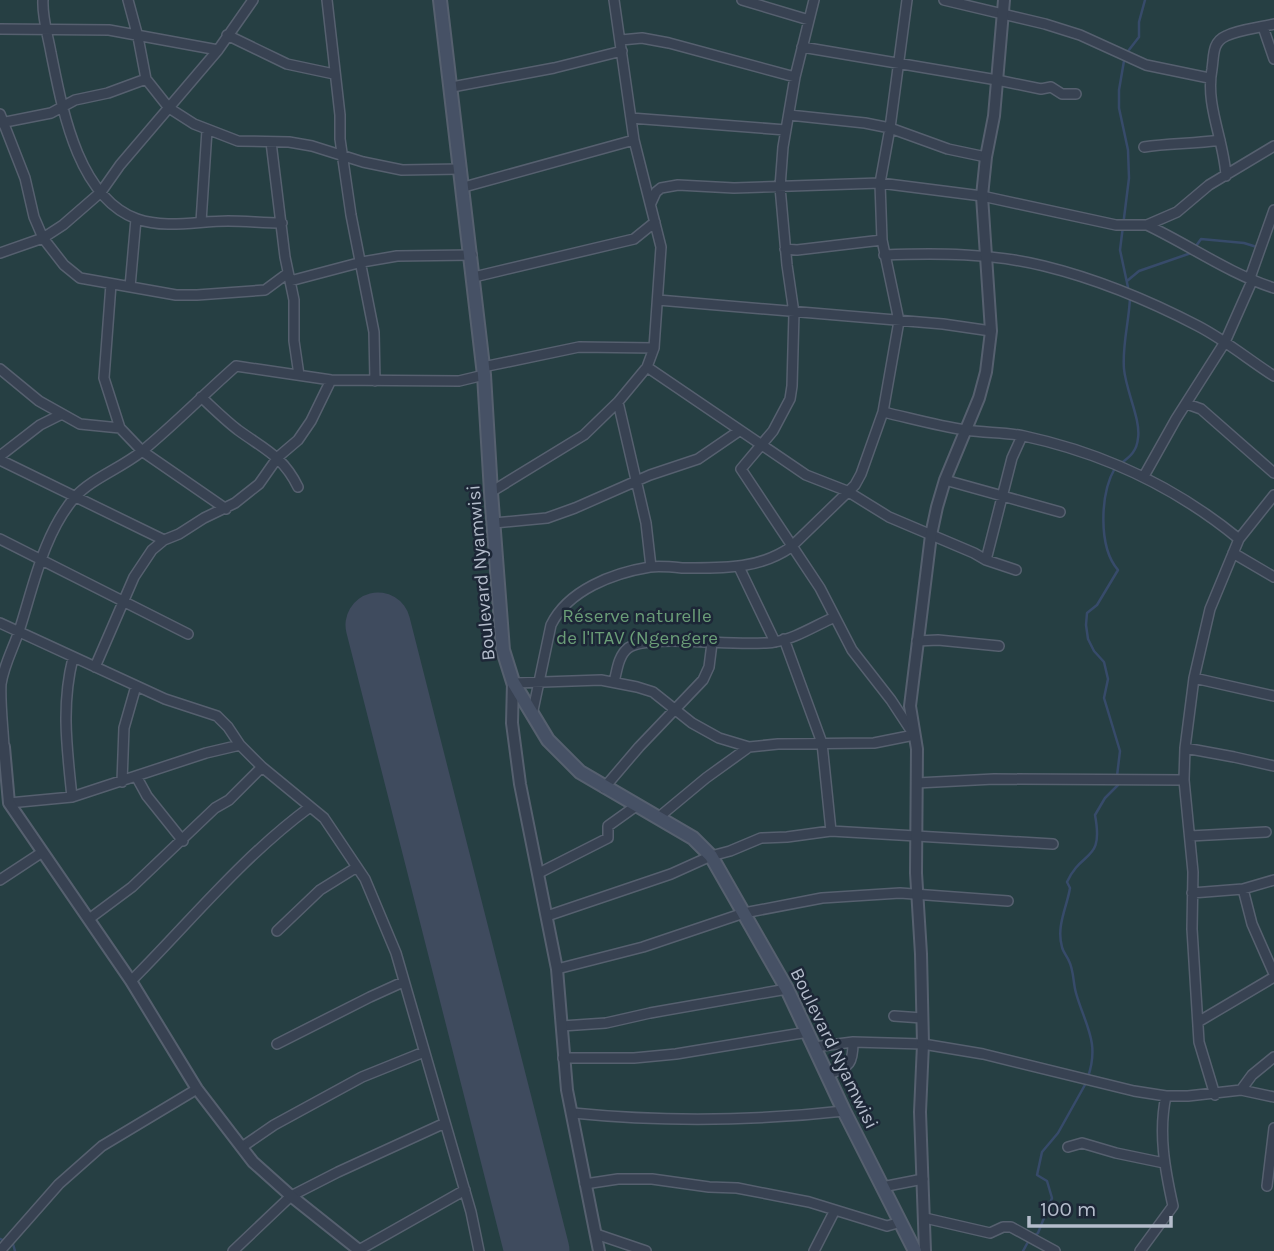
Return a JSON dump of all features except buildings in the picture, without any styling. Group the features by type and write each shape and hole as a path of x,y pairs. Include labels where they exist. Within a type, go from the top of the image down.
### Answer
{"main road":[{"name":"Boulevard Nyamwisi","path":"440,0 484,371 503,650 513,683 562,756 580,772 693,838 711,856 787,989 844,1111 915,1251"}],"street":[{"path":"43,0 62,107 83,166 102,192 125,213 136,219 155,223 282,223"},
{"path":"128,0 146,79 169,108 207,130 238,141 312,146 363,162 402,170 461,169"},
{"path":"0,253 43,238 102,192 120,165 218,50 253,0"},
{"path":"327,0 340,115 340,139 373,332 375,381"},
{"path":"491,492 584,435 618,402 647,367 654,348 661,247 634,140 614,0"},
{"path":"742,0 809,20"},
{"path":"814,0 795,77 780,187 794,313 790,399 773,431 741,469 820,588 852,650 914,735"},
{"path":"532,715 551,625 557,613 571,598 618,575 651,567 739,567 780,555 855,485 862,474 883,412 899,321 884,255 880,184 907,0"},
{"path":"944,0 1074,33 1146,65 1209,78"},
{"path":"925,1251 920,1112 923,1044 916,835 917,749 910,706 931,535 945,480 979,398 986,372 991,331 982,196 994,116 1004,0"},
{"path":"1226,176 1225,156 1209,96 1209,78 1216,44 1225,36 1274,24"},
{"path":"1263,27 1274,59"},
{"path":"0,29 109,30 218,50"},
{"path":"227,35 288,64 334,74"},
{"path":"621,40 642,38 669,43 795,77"},
{"path":"802,47 1041,89 1051,87 1062,94 1076,94"},
{"path":"452,87 554,68 622,51"},
{"path":"146,79 108,93 75,100 51,113 1,120 25,178 34,218 43,238 64,265 80,278 176,295 197,295 265,290 289,277 397,256 472,255"},
{"path":"789,115 890,128 948,149 986,157"},
{"path":"631,118 786,130"},
{"path":"201,222 207,130"},
{"path":"464,187 634,140"},
{"path":"1144,147 1189,145 1220,140"},
{"path":"271,142 294,300 294,341 299,375"},
{"path":"1147,225 1177,212 1209,185 1274,146"},
{"path":"644,177 661,188"},
{"path":"651,204 656,192 661,188 678,185 734,188 880,184 982,196 1116,225 1147,225 1188,245 1213,263 1274,288"},
{"path":"1144,476 1176,419 1225,342 1252,281 1251,275 1274,210"},
{"path":"130,287 136,219"},
{"path":"474,276 634,239 656,222"},
{"path":"785,249 797,250 882,240"},
{"path":"884,255 918,253 984,256 1043,266 1111,287 1200,327 1274,376"},
{"path":"111,284 104,378 120,428 142,451 226,509"},
{"path":"657,300 943,324 991,331"},
{"path":"465,1190 356,1250 253,1162 197,1089 131,981 5,804 1,685 6,662 19,632 41,560 75,497 88,485 119,468 142,451 236,366 331,380 459,381 484,371 579,347 654,348"},
{"path":"647,367 806,475 847,491 889,517 986,560 1016,570"},
{"path":"0,369 39,401 80,424 120,428"},
{"path":"95,667 134,577 147,556 164,540 226,509 259,484 278,457 298,440 311,421 331,380"},
{"path":"201,397 237,429 278,457 298,487"},
{"path":"618,402 646,523 651,567"},
{"path":"1187,404 1201,409 1274,473"},
{"path":"883,412 966,430 1022,436 1093,457 1144,476 1211,516 1239,538"},
{"path":"62,414 40,425 0,458 164,540"},
{"path":"494,523 547,518 698,459 739,431"},
{"path":"986,560 1012,458 1022,436"},
{"path":"945,480 1060,512"},
{"path":"1215,1095 1199,1042 1192,929 1193,872 1184,780 1185,748 1194,678 1210,609 1239,538 1274,495"},
{"path":"0,539 188,634"},
{"path":"1233,553 1274,577"},
{"path":"739,567 779,641 822,743 831,831"},
{"path":"614,682 620,659 629,647 662,641 744,645 779,641 835,617"},
{"path":"0,623 185,708 217,716 240,745 262,766 324,818 357,867 377,906 396,953 465,1190 479,1251"},
{"path":"917,641 938,640 999,646"},
{"path":"604,788 703,680 709,667 712,643"},
{"path":"72,797 65,727 66,685 73,658"},
{"path":"1194,678 1274,695"},
{"path":"599,1251 563,1058 557,969 518,772 512,723 513,683 601,680 653,692 692,723 719,738 749,747 874,743 914,735"},
{"path":"122,782 124,729 135,686"},
{"path":"5,804 72,797 205,752 240,745"},
{"path":"659,817 705,778 749,747"},
{"path":"1185,748 1274,766"},
{"path":"89,919 132,887 262,766"},
{"path":"136,776 147,796 183,841"},
{"path":"917,783 994,779 1184,780"},
{"path":"131,981 245,860 310,807"},
{"path":"539,873 608,838 608,826 636,807"},
{"path":"547,916 671,874 761,838 831,831 916,835 964,841 1053,844"},
{"path":"1190,836 1266,832"},
{"path":"0,880 41,853"},
{"path":"277,931 320,890 357,867"},
{"path":"1192,893 1242,889 1274,880"},
{"path":"1198,1022 1274,975 1252,924 1242,889"},
{"path":"557,969 643,947 744,914 822,898 918,894 1008,901"},
{"path":"278,1044 403,982"},
{"path":"562,1026 606,1023 787,989"},
{"path":"894,1016 922,1018"},
{"path":"563,1058 634,1058 676,1054 808,1032"},
{"path":"827,1075 852,1062 853,1042"},
{"path":"814,1047 853,1042 923,1044 982,1054 1082,1079 1166,1096 1215,1095 1241,1090 1274,1097"},
{"path":"242,1147 327,1095 362,1077 424,1052"},
{"path":"1241,1090 1252,1075 1274,1058"},
{"path":"0,1251 60,1184 103,1146 197,1089"},
{"path":"1140,1251 1172,1206 1164,1163 1162,1113 1166,1096"},
{"path":"573,1114 758,1119 844,1111"},
{"path":"233,1251 291,1196 445,1124"},
{"path":"1267,1186 1274,1128"},
{"path":"1068,1147 1083,1143 1164,1163"},
{"path":"585,1184 618,1179 652,1179 737,1188 809,1202 887,1226 901,1222"},
{"path":"882,1187 923,1179"},
{"path":"814,1251 835,1210"},
{"path":"925,1218 990,1233 1010,1227 1055,1251"},
{"path":"596,1234 646,1251"}],"green space":[{"name":"Réserve naturelle de l'ITAV (Ngengere","path":"0,0 1274,0 1274,1251 0,1251"}],"waterway":[{"path":"1129,292 1120,250 1129,178 1128,150 1119,108 1119,90 1125,55 1139,37 1139,22 1145,0"},
{"path":"1127,281 1139,271 1191,253 1201,239 1244,243 1260,248"},
{"path":"1120,464 1132,453 1138,438 1124,369 1130,298"},
{"path":"1115,468 1106,492 1103,520 1107,548 1118,570 1097,605 1087,613 1086,625 1088,639 1104,662 1108,679 1104,698 1120,751 1117,776"},
{"path":"1088,1077 1092,1043 1060,932 1070,888 1067,882 1079,864 1094,849 1097,841 1095,815 1105,798 1118,785"},
{"path":"1034,1236 1038,1233 1052,1198 1047,1181 1037,1175 1042,1152 1058,1133 1086,1083"},
{"path":"0,1239 13,1244 15,1251"},
{"path":"1023,1251 1029,1240"}],"runway":[{"path":"378,625 537,1251"}]}
